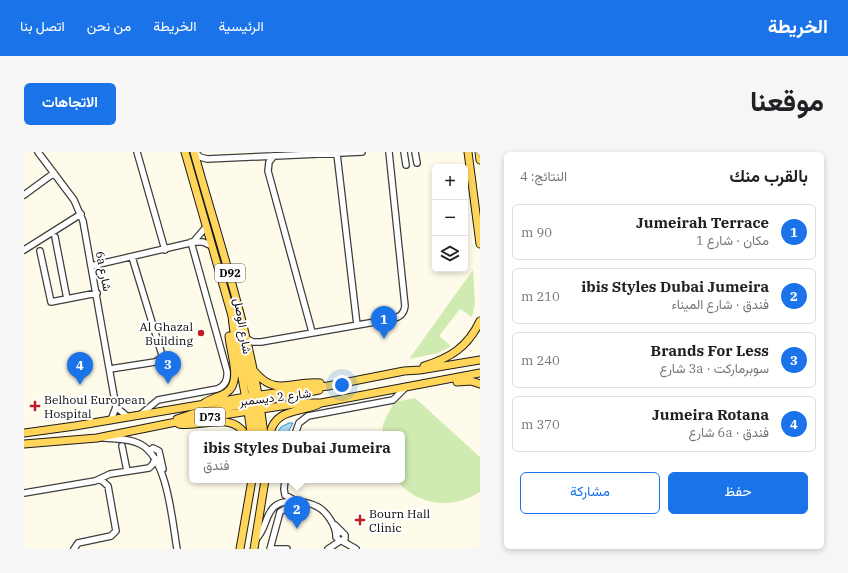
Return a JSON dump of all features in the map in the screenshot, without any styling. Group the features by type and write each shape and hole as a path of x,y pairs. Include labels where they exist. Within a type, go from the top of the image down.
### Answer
{"main road":[{"name":"شارع الوصل","path":"185,152 232,316 235,346 253,402"},
{"name":"شارع الوصل","path":"194,152 236,293 247,339 253,370 253,402"},
{"path":"468,152 480,244"},
{"path":"479,152 480,160"},
{"path":"203,405 212,398 226,393 233,384 234,373 229,336 232,316"},
{"path":"404,371 435,362 456,353 469,340 480,321"},
{"name":"شارع 2 ديسمبر","path":"24,444 97,438 171,423 253,402 328,386 404,371 420,370 480,360"},
{"path":"253,370 263,381 275,386 318,383 328,386"},
{"name":"شارع 2 ديسمبر","path":"24,433 53,430 203,405 253,402 269,408 301,403 321,403 480,373"},
{"path":"441,380 455,383 471,381 480,384"},
{"path":"253,402 307,394 328,386"},
{"path":"268,400 264,405 266,408 269,408"},
{"name":"D92","path":"251,431 253,402"},
{"name":"D92","path":"253,402 263,431"},
{"path":"171,423 186,415 237,403"},
{"path":"271,431 275,421 283,414 321,403"},
{"path":"253,420 257,431"},
{"path":"171,423 190,425 230,422 239,426 243,431"},
{"path":"61,441 62,434 74,431 75,426"},
{"path":"35,443 38,439 51,436 53,430"},
{"path":"240,549 251,483"},
{"path":"254,549 266,483"}],"street":[{"name":"6a شارع","path":"38,152 74,200 81,214 97,293 116,407"},
{"path":"137,152 165,250"},
{"path":"194,152 205,159 362,152"},
{"path":"247,339 254,342 261,342 398,318 405,310 389,152"},
{"path":"404,152 406,165"},
{"path":"415,152 417,163"},
{"path":"337,154 357,325"},
{"path":"273,156 269,162 268,171 312,332"},
{"path":"24,195 54,173"},
{"path":"24,250 81,214"},
{"path":"193,242 201,236 206,227"},
{"path":"55,237 67,299"},
{"path":"140,416 157,401 216,389 224,385 226,381 227,371 196,260 193,242"},
{"path":"91,266 165,250 193,242 203,242 212,246"},
{"path":"40,251 49,300 52,302 97,293"},
{"path":"110,369 155,362 161,357 162,353 132,257"},
{"path":"296,431 299,423 308,416 393,400 406,387"},
{"path":"111,420 116,407 128,417"},
{"path":"97,438 131,441 143,446 155,458 163,478"},
{"path":"122,446 127,471"},
{"path":"150,452 153,448 159,451 177,549"},
{"path":"24,493 100,479 110,474 149,468 153,464 155,458"},
{"path":"74,549 78,543 110,536 116,531 108,486 100,479"},
{"path":"285,483 284,489 287,497 321,509 330,520 340,537 354,547"},
{"path":"256,539 264,530 270,512 278,505 287,502 308,504"},
{"path":"287,549 271,549 281,510 288,507 308,504"},
{"path":"330,548 340,537"}],"green space":[{"path":"473,270 475,303 472,317 460,309 439,336 451,346 438,353 409,359"},
{"path":"415,398 480,457 480,492 469,498 458,501 447,503 436,502 425,500 414,495 399,483 405,483 405,431 382,431 383,424 394,402"}],"water":[{"path":"289,423 293,423 289,431 278,431 281,427"}],"place":[{"name":"Al Ghazal Building","path":"201,333"},
{"name":"Jumeirah Terrace","path":"384,339"},
{"name":"Brands For Less","path":"168,384"},
{"name":"Jumeira Rotana","path":"80,385"},
{"name":"Belhoul European Hospital","path":"35,406"},
{"name":"Bourn Hall Clinic","path":"360,520"},
{"name":"ibis Styles Dubai Jumeira","path":"297,529"}]}
